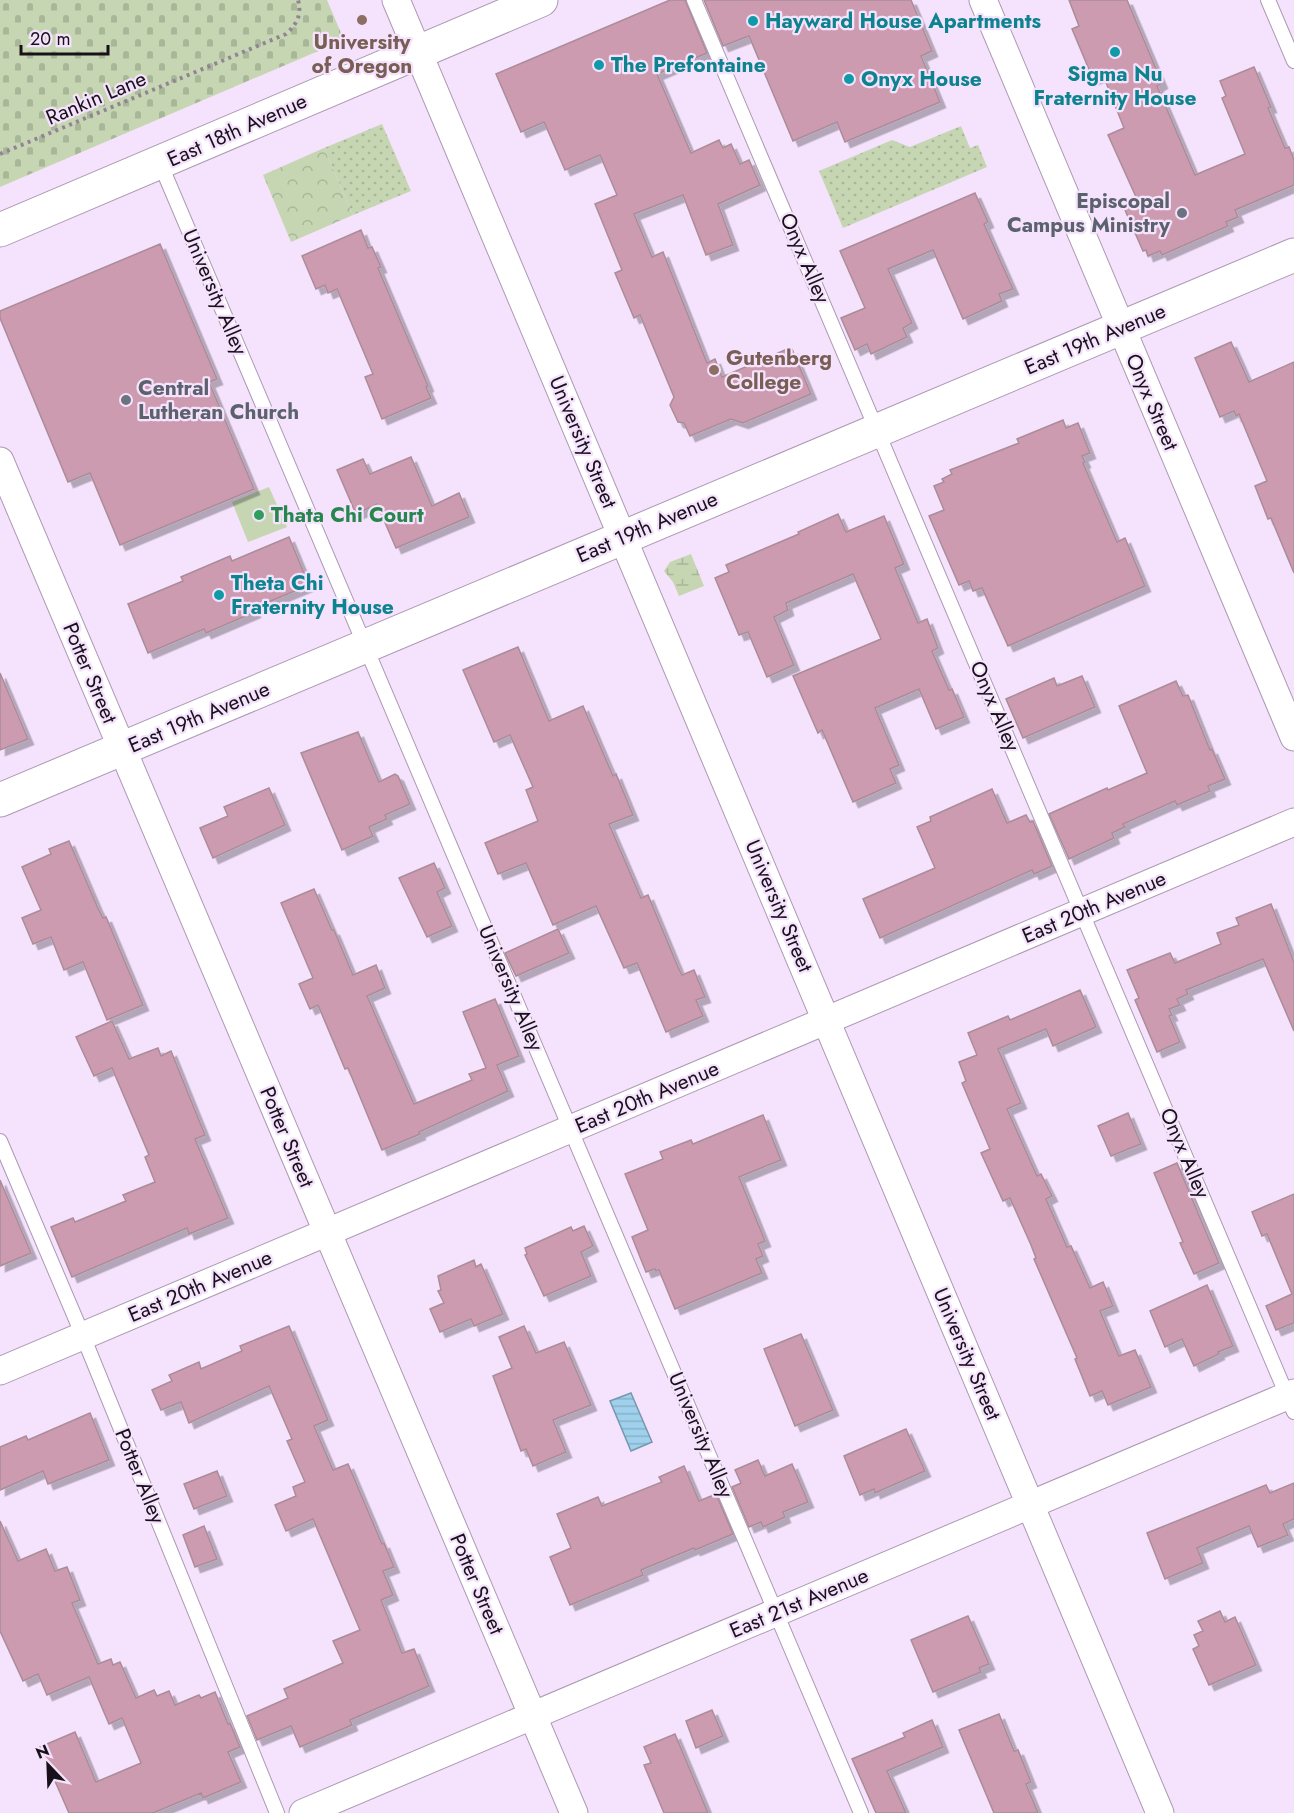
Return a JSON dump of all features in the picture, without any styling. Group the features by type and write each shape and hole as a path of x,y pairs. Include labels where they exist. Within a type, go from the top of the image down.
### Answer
{"street":[{"name":"University Street","path":"396,0 1160,1813"},
{"name":"East 18th Avenue","path":"0,230 540,0"},
{"name":"Onyx Street","path":"983,0 1294,737"},
{"name":"East 19th Avenue","path":"0,800 1294,255"},
{"name":"Potter Street","path":"0,461 574,1813"},
{"name":"East 20th Avenue","path":"0,1371 1294,822"},
{"name":"East 21st Avenue","path":"303,1813 1031,1505 1292,1400"}],"lane":[{"name":"Onyx Alley","path":"694,0 1292,1400"},
{"path":"1268,0 1294,61"},
{"name":"University Alley","path":"160,163 861,1813"},
{"name":"Potter Alley","path":"0,1141 83,1336 277,1813"}],"path":[{"name":"Rankin Lane","path":"0,154 286,34 298,20 300,12 298,0"}],"green space":[{"path":"0,0 327,0 344,40 0,187"},
{"path":"382,124 411,191 353,215 324,148"},
{"path":"961,126 970,148 978,145 987,167 843,228 819,171 892,140 910,147"},
{"path":"324,148 353,215 291,242 263,175"},
{"name":"Thata Chi Court","path":"269,487 287,527 248,542 232,502"},
{"path":"691,554 704,586 679,596 673,582 664,571 670,562"}],"water":[{"path":"631,1393 652,1442 631,1451 610,1401"}],"building":[{"path":"670,0 685,0 707,53 657,74 691,153 719,140 723,148 731,144 740,164 749,160 760,185 718,204 733,245 706,255 683,195 634,214 652,257 663,252 707,363 715,359 722,377 792,349 811,394 743,423 731,419 690,436 684,423 678,422 670,405 674,397 640,315 634,318 615,273 622,270 595,204 617,195 600,155 565,170 544,122 521,132 496,74"},
{"name":"Onyx House","path":"704,0 911,0 932,51 921,56 940,102 845,142 837,122 793,141 749,36 723,46"},
{"path":"1069,0 1127,0 1162,83 1157,86 1195,175 1245,154 1222,98 1226,96 1220,81 1254,67 1285,148 1289,147 1294,160 1294,185 1235,210 1238,217 1226,222 1228,226 1162,255 1160,251 1148,256 1146,250 1143,251 1125,210 1129,208 1126,201 1136,197 1108,135 1124,128 1103,75 1093,79 1072,29 1079,26"},
{"path":"975,193 988,222 984,224 1013,289 999,294 1002,301 963,319 933,250 888,269 912,323 903,328 907,337 871,354 867,344 855,350 841,318 865,308 840,251"},
{"path":"361,230 368,248 372,247 381,267 378,268 431,398 382,419 365,377 373,374 337,289 328,293 325,285 316,289 302,256"},
{"name":"Central Lutheran Church","path":"160,244 217,379 209,382 254,489 120,545 90,473 68,482 0,318 0,311"},
{"path":"1231,342 1249,382 1294,362 1294,573 1255,486 1267,481 1239,414 1236,416 1234,411 1220,417 1195,358"},
{"path":"1063,420 1066,428 1078,423 1090,453 1082,456 1085,462 1083,463 1117,542 1125,538 1145,586 1008,646 982,588 973,591 969,581 959,585 929,516 944,510 934,486 944,482 942,479 952,474 950,470 1019,443 1017,439"},
{"path":"411,457 432,506 459,493 469,517 396,548 377,504 356,514 337,470 363,459 370,474"},
{"path":"838,514 846,532 884,516 904,564 895,568 918,623 927,619 938,648 932,651 964,717 936,729 919,689 875,708 899,765 890,769 896,783 853,802 822,730 818,733 793,676 881,639 853,574 786,603 788,610 774,617 794,665 767,677 748,632 739,635 715,578 729,572 726,565 799,534 798,532"},
{"name":"Theta Chi Fraternity House","path":"289,537 309,585 254,608 255,612 206,633 204,629 148,653 128,604 183,581 181,577 230,556 232,561"},
{"path":"518,647 549,721 583,706 613,776 616,774 633,815 609,824 641,898 648,895 682,975 694,970 705,997 696,1000 703,1016 666,1032 637,963 624,968 596,906 553,925 526,863 498,874 485,843 538,821 526,790 533,787 510,735 494,742 463,670"},
{"path":"0,673 28,739 0,750"},
{"path":"1082,676 1095,707 1023,738 1006,699 1054,678 1057,686"},
{"path":"1176,681 1183,696 1188,695 1210,750 1212,749 1225,779 1208,786 1210,791 1177,805 1175,801 1123,824 1125,827 1112,833 1114,838 1069,859 1049,814 1147,773 1119,706"},
{"path":"358,732 379,782 395,774 398,776 410,804 385,815 387,819 369,827 373,836 342,850 301,753"},
{"path":"269,788 285,825 213,858 200,828 228,816 224,807"},
{"path":"992,789 1007,823 1026,815 1030,822 1033,821 1052,866 1034,874 1032,870 880,938 863,899 935,868 917,827 931,821 930,817"},
{"path":"69,841 97,906 103,918 106,917 143,1005 107,1020 83,962 64,970 51,937 33,944 22,918 41,910 22,867 51,854 49,849"},
{"path":"434,863 445,888 437,892 452,926 427,937 399,878"},
{"path":"314,889 353,975 376,965 385,988 367,996 414,1104 472,1080 469,1074 486,1068 463,1012 495,999 519,1056 497,1065 508,1091 382,1150 348,1068 345,1069 318,1005 310,1009 299,984 313,978 281,903"},
{"path":"1271,904 1294,962 1294,1031 1263,959 1186,990 1188,994 1177,999 1180,1005 1169,1009 1172,1015 1169,1016 1180,1042 1157,1052 1135,1000 1139,998 1127,970 1170,953 1175,963 1221,944 1217,933 1239,925 1236,918"},
{"path":"558,929 569,953 516,976 505,953"},
{"path":"1080,990 1096,1027 1053,1046 1046,1029 998,1049 1021,1103 1007,1109 1037,1176 1041,1174 1052,1196 1046,1199 1067,1247 1071,1246 1090,1288 1103,1282 1113,1306 1100,1311 1119,1356 1135,1350 1151,1387 1108,1405 1102,1391 1090,1396 1075,1359 1077,1358 1010,1198 1003,1201 981,1153 990,1149 962,1083 966,1081 959,1062 977,1055 968,1033 1008,1016 1010,1020"},
{"path":"112,1021 129,1059 158,1048 161,1056 171,1051 205,1135 195,1139 228,1218 189,1234 187,1228 72,1277 51,1227 73,1218 75,1222 126,1201 123,1195 155,1182 145,1157 149,1155 112,1068 94,1076 76,1037"},
{"path":"1128,1113 1141,1144 1111,1156 1098,1126"},
{"path":"763,1115 781,1160 739,1177 765,1241 758,1244 763,1256 756,1259 762,1273 675,1309 659,1270 646,1272 632,1237 648,1230 625,1174 663,1159 660,1152 691,1140 693,1144"},
{"path":"1177,1163 1219,1263 1194,1274 1154,1173"},
{"path":"0,1180 31,1253 0,1266"},
{"path":"1294,1194 1294,1323 1276,1330 1266,1306 1292,1294 1267,1234 1262,1236 1252,1212"},
{"path":"584,1226 593,1246 581,1252 591,1276 544,1296 525,1255 527,1254 525,1248 571,1227 573,1231"},
{"path":"474,1260 476,1267 481,1264 503,1314 474,1326 471,1319 440,1332 430,1309 444,1303 438,1291 441,1290 438,1276"},
{"path":"1207,1285 1233,1346 1194,1366 1182,1339 1165,1347 1150,1311"},
{"path":"289,1326 328,1420 314,1426 333,1470 348,1464 394,1567 383,1571 393,1595 381,1600 402,1653 414,1649 429,1686 350,1720 352,1725 300,1747 291,1726 257,1740 247,1716 288,1698 284,1689 343,1663 333,1641 360,1630 313,1519 286,1531 275,1505 296,1496 293,1487 305,1482 287,1441 292,1439 269,1386 189,1423 181,1402 161,1410 152,1390 172,1381 169,1375 199,1362 201,1369 242,1351 240,1346"},
{"path":"524,1326 536,1353 564,1342 591,1405 553,1420 566,1452 533,1466 526,1449 521,1451 493,1376 512,1368 499,1337"},
{"path":"801,1334 833,1410 795,1426 764,1349"},
{"path":"90,1413 109,1460 48,1484 43,1471 0,1490 0,1447 26,1436 28,1440"},
{"path":"906,1429 925,1471 875,1493 874,1489 860,1495 844,1456"},
{"path":"758,1460 765,1476 792,1464 808,1502 783,1512 785,1517 763,1527 761,1522 749,1527 732,1487 741,1483 735,1470"},
{"path":"684,1466 699,1501 716,1494 733,1534 641,1570 643,1575 570,1605 550,1557 571,1548 557,1514 598,1497 602,1506 662,1482 659,1477"},
{"path":"217,1471 227,1496 194,1509 184,1484"},
{"path":"1294,1483 1294,1519 1283,1524 1288,1535 1258,1547 1249,1526 1197,1548 1203,1563 1165,1579 1147,1533 1266,1485 1270,1493"},
{"path":"0,1521 18,1561 46,1549 55,1571 67,1567 80,1600 72,1603 98,1664 111,1659 113,1665 120,1662 136,1698 154,1690 157,1696 169,1691 175,1705 199,1695 201,1698 215,1692 240,1747 228,1752 241,1782 203,1798 201,1793 153,1813 69,1813 40,1747 75,1732 96,1782 141,1763 122,1718 109,1724 89,1677 47,1695 38,1674 23,1681 0,1631"},
{"path":"204,1526 217,1559 195,1567 183,1535"},
{"path":"1220,1611 1225,1622 1235,1617 1256,1665 1209,1685 1193,1649 1199,1646 1194,1635 1203,1631 1198,1621"},
{"path":"968,1616 989,1664 979,1668 981,1672 933,1692 911,1640"},
{"path":"712,1710 723,1736 696,1748 686,1721"},
{"path":"999,1714 1014,1751 1018,1750 1031,1782 1026,1784 1038,1813 994,1813 959,1730"},
{"path":"932,1720 943,1747 887,1771 906,1813 876,1813 852,1759 905,1737 903,1733"},
{"path":"675,1734 708,1813 664,1813 644,1765 651,1763 644,1747"}],"place":[{"name":"University of Oregon","path":"362,20"},
{"name":"Hayward House Apartments","path":"753,21"},
{"name":"Sigma Nu Fraternity House","path":"1115,52"},
{"name":"The Prefontaine","path":"599,65"},
{"name":"Onyx House","path":"849,79"},
{"name":"Episcopal Campus Ministry","path":"1182,213"},
{"name":"Gutenberg College","path":"714,370"},
{"name":"Central Lutheran Church","path":"126,400"},
{"name":"Thata Chi Court","path":"259,515"},
{"name":"Theta Chi Fraternity House","path":"219,595"}]}
